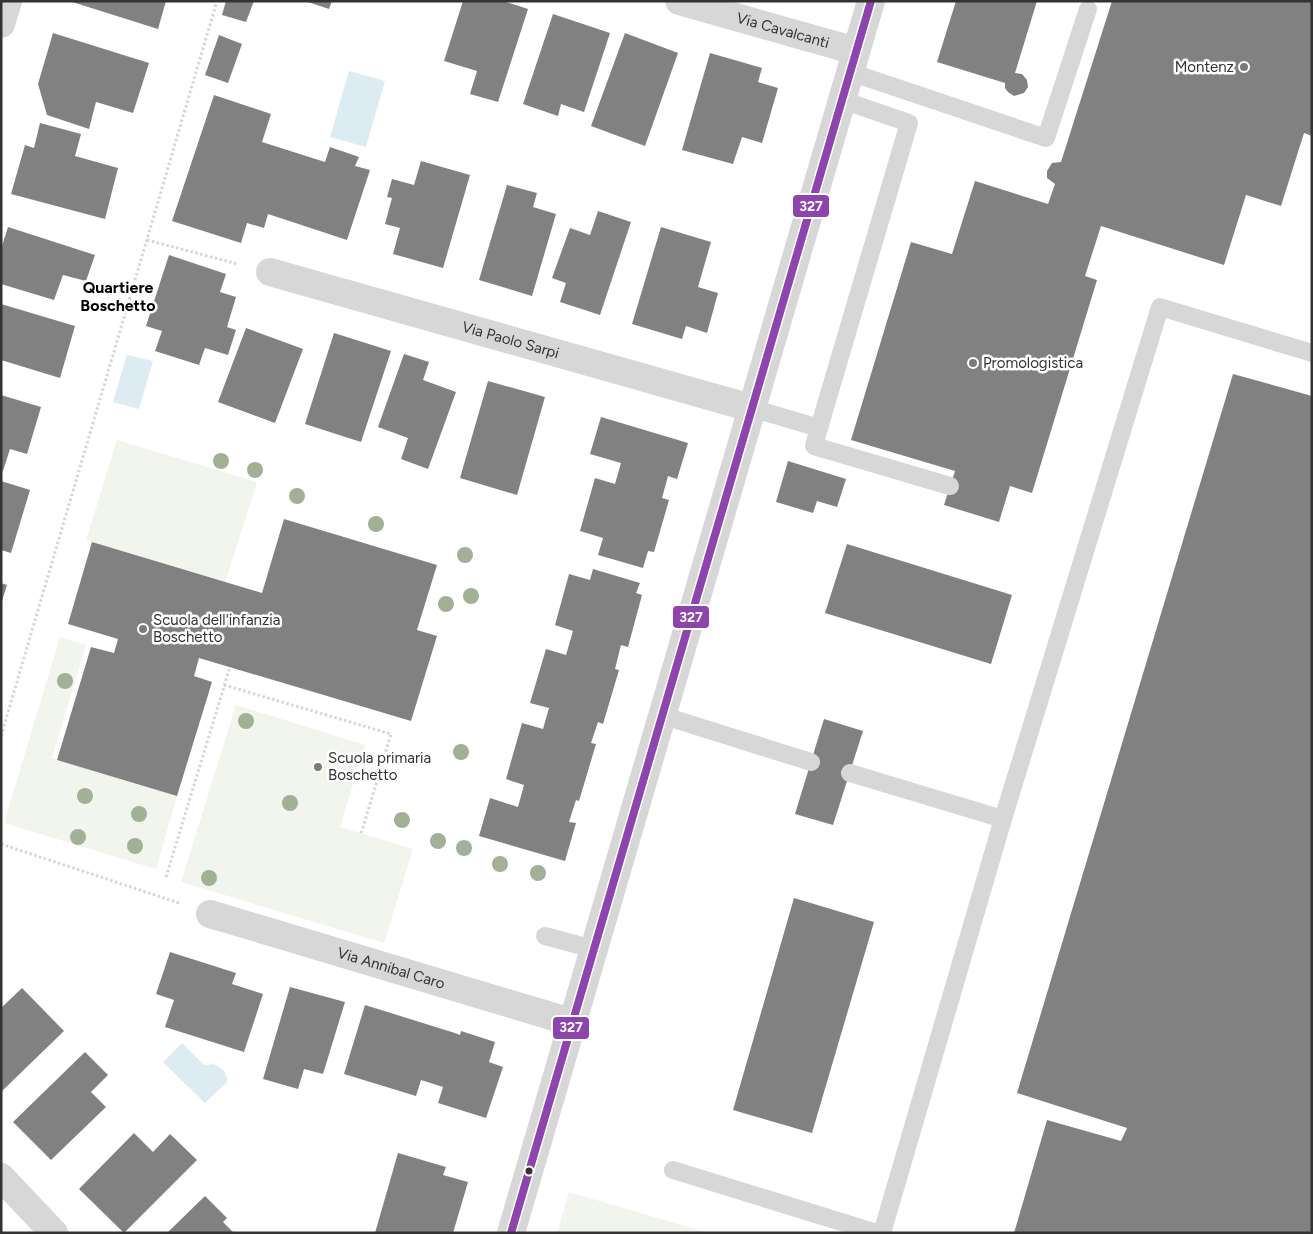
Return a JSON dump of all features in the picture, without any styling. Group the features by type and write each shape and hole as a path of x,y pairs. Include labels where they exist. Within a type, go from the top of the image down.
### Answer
{"street":[{"path":"1,24 8,1"},
{"name":"Via Cavalcanti","path":"679,1 853,62"},
{"path":"511,1233 571,1022 871,1"},
{"name":"Via Paolo Sarpi","path":"270,272 751,408"},
{"name":"Via Annibal Caro","path":"210,914 571,1022"},
{"path":"1,1177 54,1233"}],"lane":[{"path":"853,62 1046,138 1088,9"},
{"path":"842,100 909,122 814,446 950,486"},
{"path":"882,1233 1003,819 1160,307 1312,353"},
{"path":"751,408 819,428"},
{"path":"661,715 811,762"},
{"path":"850,773 1003,819"},
{"path":"545,936 593,949"},
{"path":"673,1170 877,1233"}],"path":[{"path":"1,736 217,1"},
{"path":"147,240 270,272"},
{"path":"166,877 230,667"},
{"path":"224,685 391,734 361,834"},
{"path":"1,844 210,914"}],"shaded area":[{"path":"349,71 385,81 366,147 330,137"},
{"path":"127,355 153,361 139,409 113,402"},
{"path":"117,440 257,482 225,583 86,540"},
{"path":"60,637 86,645 52,758 177,796 156,869 4,823"},
{"path":"236,705 365,745 340,827 413,849 384,943 181,882"},
{"path":"182,1043 204,1065 214,1064 222,1069 226,1075 227,1082 205,1103 163,1062"},
{"path":"569,1192 709,1233 557,1233"}],"building":[{"path":"69,1 166,1 158,29"},
{"path":"226,1 254,1 246,22 222,15"},
{"path":"305,1 332,1 329,9"},
{"path":"463,1 503,1 528,9 498,102 470,94 477,71 444,61"},
{"path":"956,1 1037,1 1015,73 1022,74 1027,80 1028,87 1024,93 1014,96 1005,88 1005,83 937,62"},
{"path":"1112,1 1312,1 1312,136 1304,133 1281,206 1246,195 1224,265 1101,226 1085,276 1097,280 1032,493 1010,486 999,522 944,505 955,471 851,440 911,242 952,254 975,181 1048,204 1055,184 1047,178 1047,171 1052,163 1061,162"},
{"path":"553,14 610,33 584,112 561,104 558,116 523,104"},
{"path":"53,33 149,63 133,113 96,102 89,129 47,115 38,84"},
{"path":"625,33 678,53 645,146 591,126"},
{"path":"219,35 242,44 228,83 205,75"},
{"path":"710,53 762,68 758,82 778,88 762,143 742,137 733,164 682,150"},
{"path":"214,95 271,114 262,142 325,162 330,147 359,157 355,166 370,170 347,240 268,214 264,228 247,223 241,243 172,221"},
{"path":"40,123 81,134 75,156 118,168 105,219 11,194 25,145 34,148"},
{"path":"421,161 470,175 443,268 393,254 400,228 385,224 392,198 387,197 392,179 414,185"},
{"path":"507,185 537,193 533,207 556,214 532,296 479,280"},
{"path":"598,211 631,222 600,315 560,302 566,283 552,278 570,228 590,235"},
{"path":"8,227 95,255 86,281 63,275 54,300 1,284 1,249"},
{"path":"661,227 711,242 698,287 718,293 707,333 686,326 682,339 632,324"},
{"path":"169,255 226,274 220,292 236,297 227,327 236,330 228,355 205,348 199,365 155,351 162,331 146,326"},
{"path":"1,304 75,326 60,378 1,360"},
{"path":"246,328 303,349 275,423 218,402"},
{"path":"334,333 391,351 361,442 305,424"},
{"path":"404,354 429,362 423,380 456,392 428,469 401,459 408,438 378,427"},
{"path":"1233,374 1312,396 1312,1233 1014,1233 1047,1120 1121,1141 1127,1128 1017,1093"},
{"path":"488,381 545,397 517,495 460,478"},
{"path":"1,395 41,407 27,454 10,449 3,471 1,470"},
{"path":"601,417 688,443 677,479 668,476 662,498 669,500 654,552 648,551 643,568 598,555 603,538 580,531 595,478 615,484 621,463 590,454"},
{"path":"788,461 846,479 837,507 817,501 813,513 776,502"},
{"path":"1,481 30,490 11,553 1,550"},
{"path":"284,519 437,565 417,630 437,636 411,721 199,658 194,676 212,682 177,796 57,760 91,647 114,653 118,639 68,624 92,542 262,593"},
{"path":"847,544 1012,595 991,664 825,613"},
{"path":"593,569 640,583 636,593 642,595 628,647 621,645 615,669 619,670 603,724 598,722 591,743 596,744 579,801 576,800 569,822 576,823 565,861 479,836 490,798 518,807 524,785 506,779 522,723 543,729 549,708 530,703 546,649 566,655 573,631 555,625 569,574 590,580"},
{"path":"1,583 7,585 2,601 1,601"},
{"path":"824,719 863,731 833,825 795,814"},
{"path":"794,898 874,922 812,1133 733,1110"},
{"path":"170,952 236,973 232,984 263,994 244,1052 165,1027 174,1000 156,994"},
{"path":"290,987 345,1002 323,1074 304,1069 298,1089 263,1079"},
{"path":"22,988 64,1031 1,1092 1,1008"},
{"path":"365,1005 460,1035 461,1031 495,1042 489,1062 503,1067 486,1118 438,1103 443,1087 421,1080 416,1096 344,1074"},
{"path":"85,1052 108,1075 91,1092 106,1107 51,1160 13,1122"},
{"path":"134,1133 153,1152 170,1134 197,1160 124,1233 79,1189"},
{"path":"398,1153 446,1167 443,1175 468,1182 453,1233 375,1233"},
{"path":"205,1196 227,1218 223,1222 234,1233 167,1233"}],"transit line":[{"name":"327","path":"511,1233 871,1"}],"place":[{"name":"Montenz","path":"1244,67"},
{"name":"Promologistica","path":"973,363"},
{"name":"Scuola dell'infanzia Boschetto","path":"143,629"},
{"name":"Scuola primaria Boschetto","path":"318,767"}],"district":[{"name":"Quartiere Boschetto","path":"118,296"}]}
